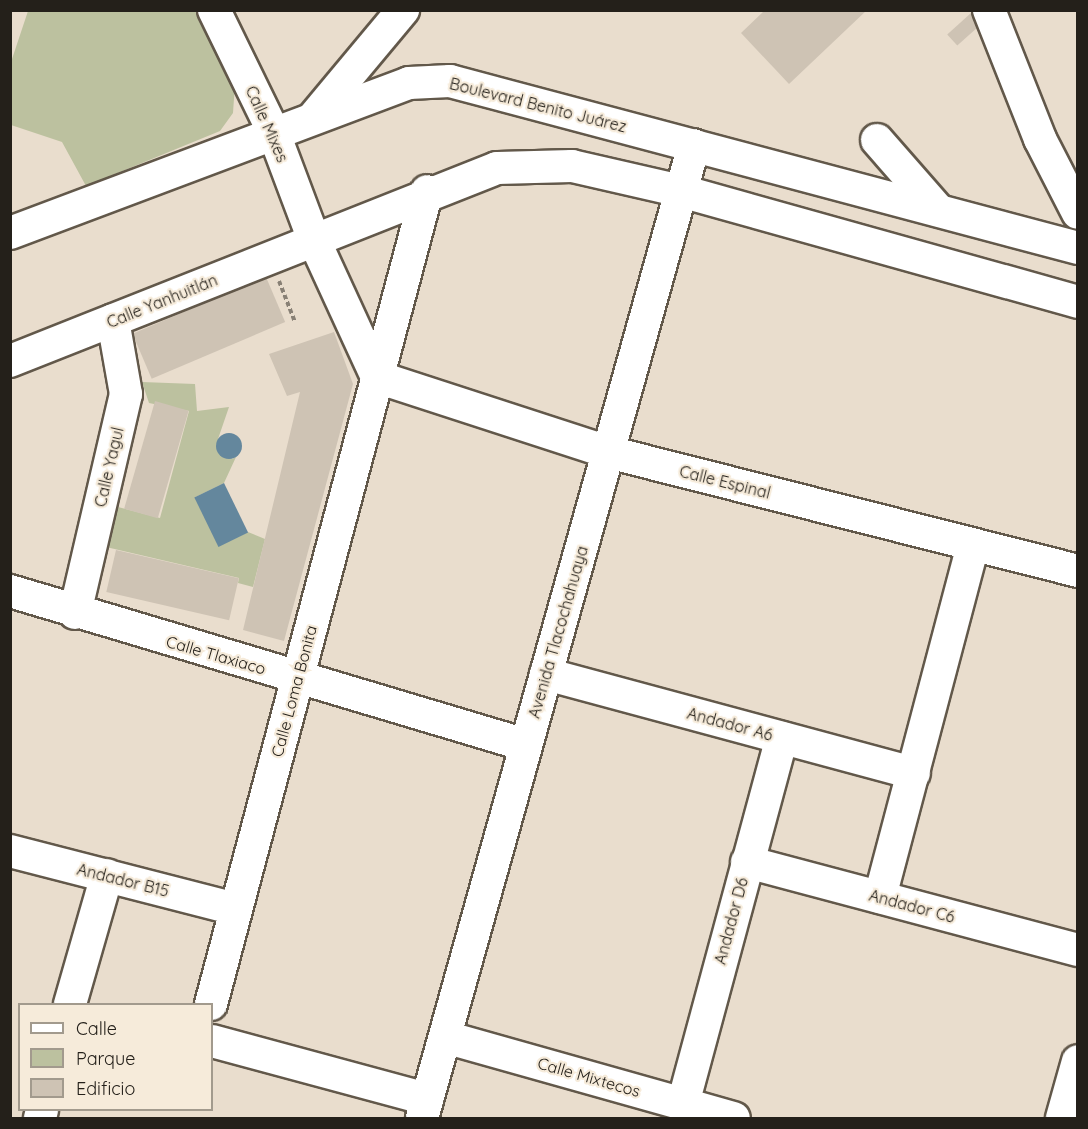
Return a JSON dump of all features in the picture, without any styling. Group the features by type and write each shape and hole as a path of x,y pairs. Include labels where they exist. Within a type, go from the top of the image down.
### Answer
{"street":[{"name":"Calle Mixes","path":"214,10 273,131 314,240"},
{"path":"312,119 402,10"},
{"path":"989,10 1040,139 1077,213"},
{"name":"Boulevard Benito Juárez","path":"10,232 273,131 409,83 450,81 1077,248"},
{"path":"877,140 938,210"},
{"name":"Avenida Tlacochahuaya","path":"425,1109 694,145"},
{"path":"378,377 314,240 427,191 497,168 572,166 681,190 1077,302"},
{"name":"Calle Loma Bonita","path":"212,1003 427,191"},
{"name":"Calle Yanhuitlán","path":"10,362 314,240"},
{"name":"Calle Yagul","path":"75,613 126,394 113,320"},
{"name":"Calle Espinal","path":"378,377 608,452 1077,571"},
{"path":"880,897 973,545"},
{"name":"Calle Tlaxiaco","path":"10,591 75,613 526,745"},
{"name":"Andador A6","path":"546,674 914,773"},
{"name":"Andador D6","path":"683,1104 782,738"},
{"name":"Andador B15","path":"10,851 236,909"},
{"name":"Andador C6","path":"747,862 1077,950"},
{"path":"71,1003 107,875"},
{"name":"Calle Mixtecos","path":"445,1037 734,1119"},
{"path":"213,1041 425,1109"},
{"path":"1062,1119 1075,1079"}],"path":[{"path":"271,257 295,322"}],"green space":[{"path":"28,11 201,11 235,84 233,113 220,131 86,186 62,142 11,125 10,65"},
{"path":"142,382 195,384 197,411 229,407 218,439 232,459 236,457 224,483 196,497 219,546 248,532 265,539 253,587 238,583 239,578 106,547 118,507 160,518 189,411 149,403"}],"water":[{"path":"229,433 238,437 242,446 238,455 229,459 220,455 216,446 220,437"},
{"path":"224,483 248,532 218,547 194,497"}],"building":[{"path":"765,10 867,10 789,84 741,33"},
{"path":"971,13 981,24 957,46 947,34"},
{"path":"266,277 285,322 152,379 133,334"},
{"path":"334,332 353,384 284,641 243,630 300,392 287,396 269,354"},
{"path":"155,401 189,411 158,518 124,509"},
{"path":"116,550 239,578 229,620 106,592"}]}
